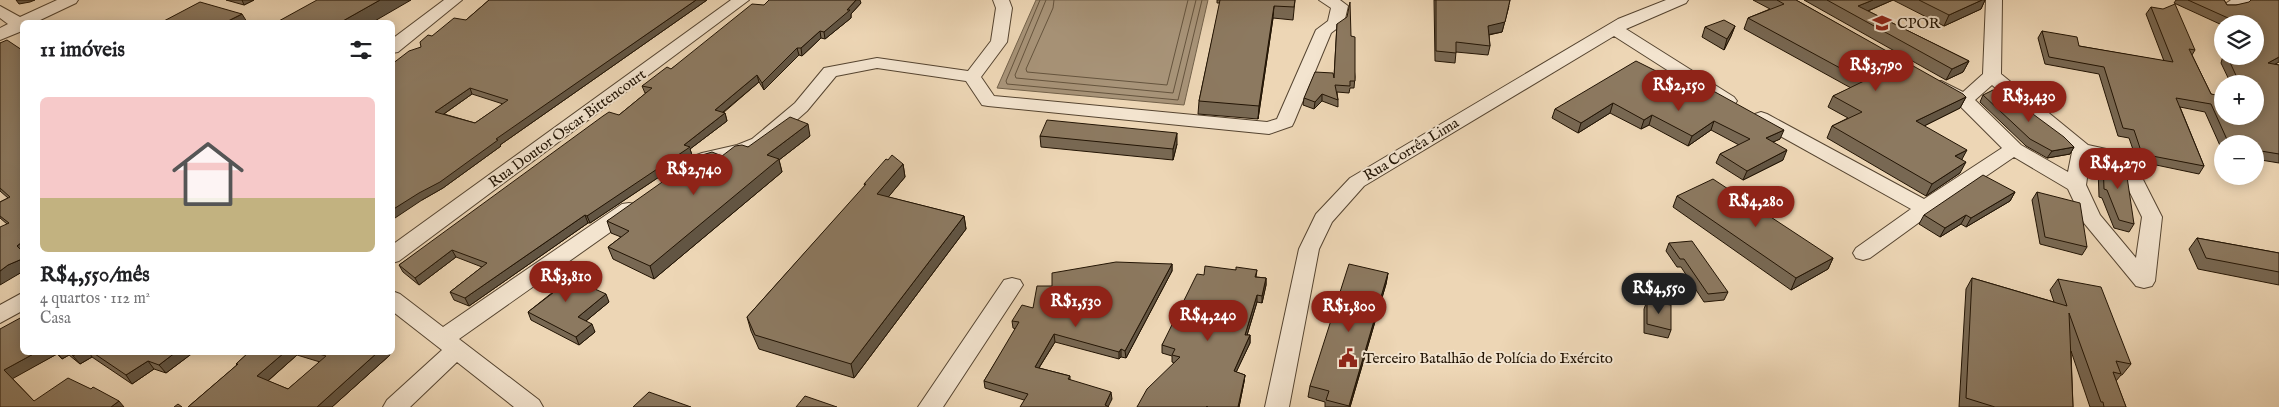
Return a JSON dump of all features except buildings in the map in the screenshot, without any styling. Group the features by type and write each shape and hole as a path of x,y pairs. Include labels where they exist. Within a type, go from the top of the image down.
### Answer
{"street":[{"path":"30,20 70,0"},
{"path":"395,46 454,0"},
{"name":"Rua Doutor Oscar Bittencourt","path":"395,254 741,0"},
{"path":"972,77 999,42 1004,8 1001,0"},
{"path":"678,174 695,162 742,150 759,143 801,106 830,72 876,63 972,77 988,101 1269,128 1285,122 1324,30 1336,22 1340,6 1327,0"},
{"path":"1964,100 1992,76 1994,0"},
{"path":"2229,7 2244,0"},
{"name":"Rua Corrêa Lima","path":"1277,407 1309,249 1323,219 1357,182 1614,29 1668,2"},
{"path":"0,11 20,23"},
{"path":"0,35 20,25"},
{"path":"1614,29 1716,94 1925,208"},
{"path":"1922,76 1964,100 2014,149 2076,184"},
{"path":"1992,76 2082,150 2122,158 2152,217 2144,281 2091,218 2076,184 2082,150"},
{"path":"1863,253 1925,208 2014,149"},
{"path":"395,407 449,345 646,197"},
{"path":"930,407 1012,285"},
{"path":"395,301 531,407"},
{"path":"0,315 20,302"}],"water":[{"path":"1036,0 1208,0 1184,105 997,88"}],"place":[{"name":"CPOR","path":"1882,23"},
{"name":"Terceiro Batalhão de Polícia do Exército","path":"1348,358"}]}
